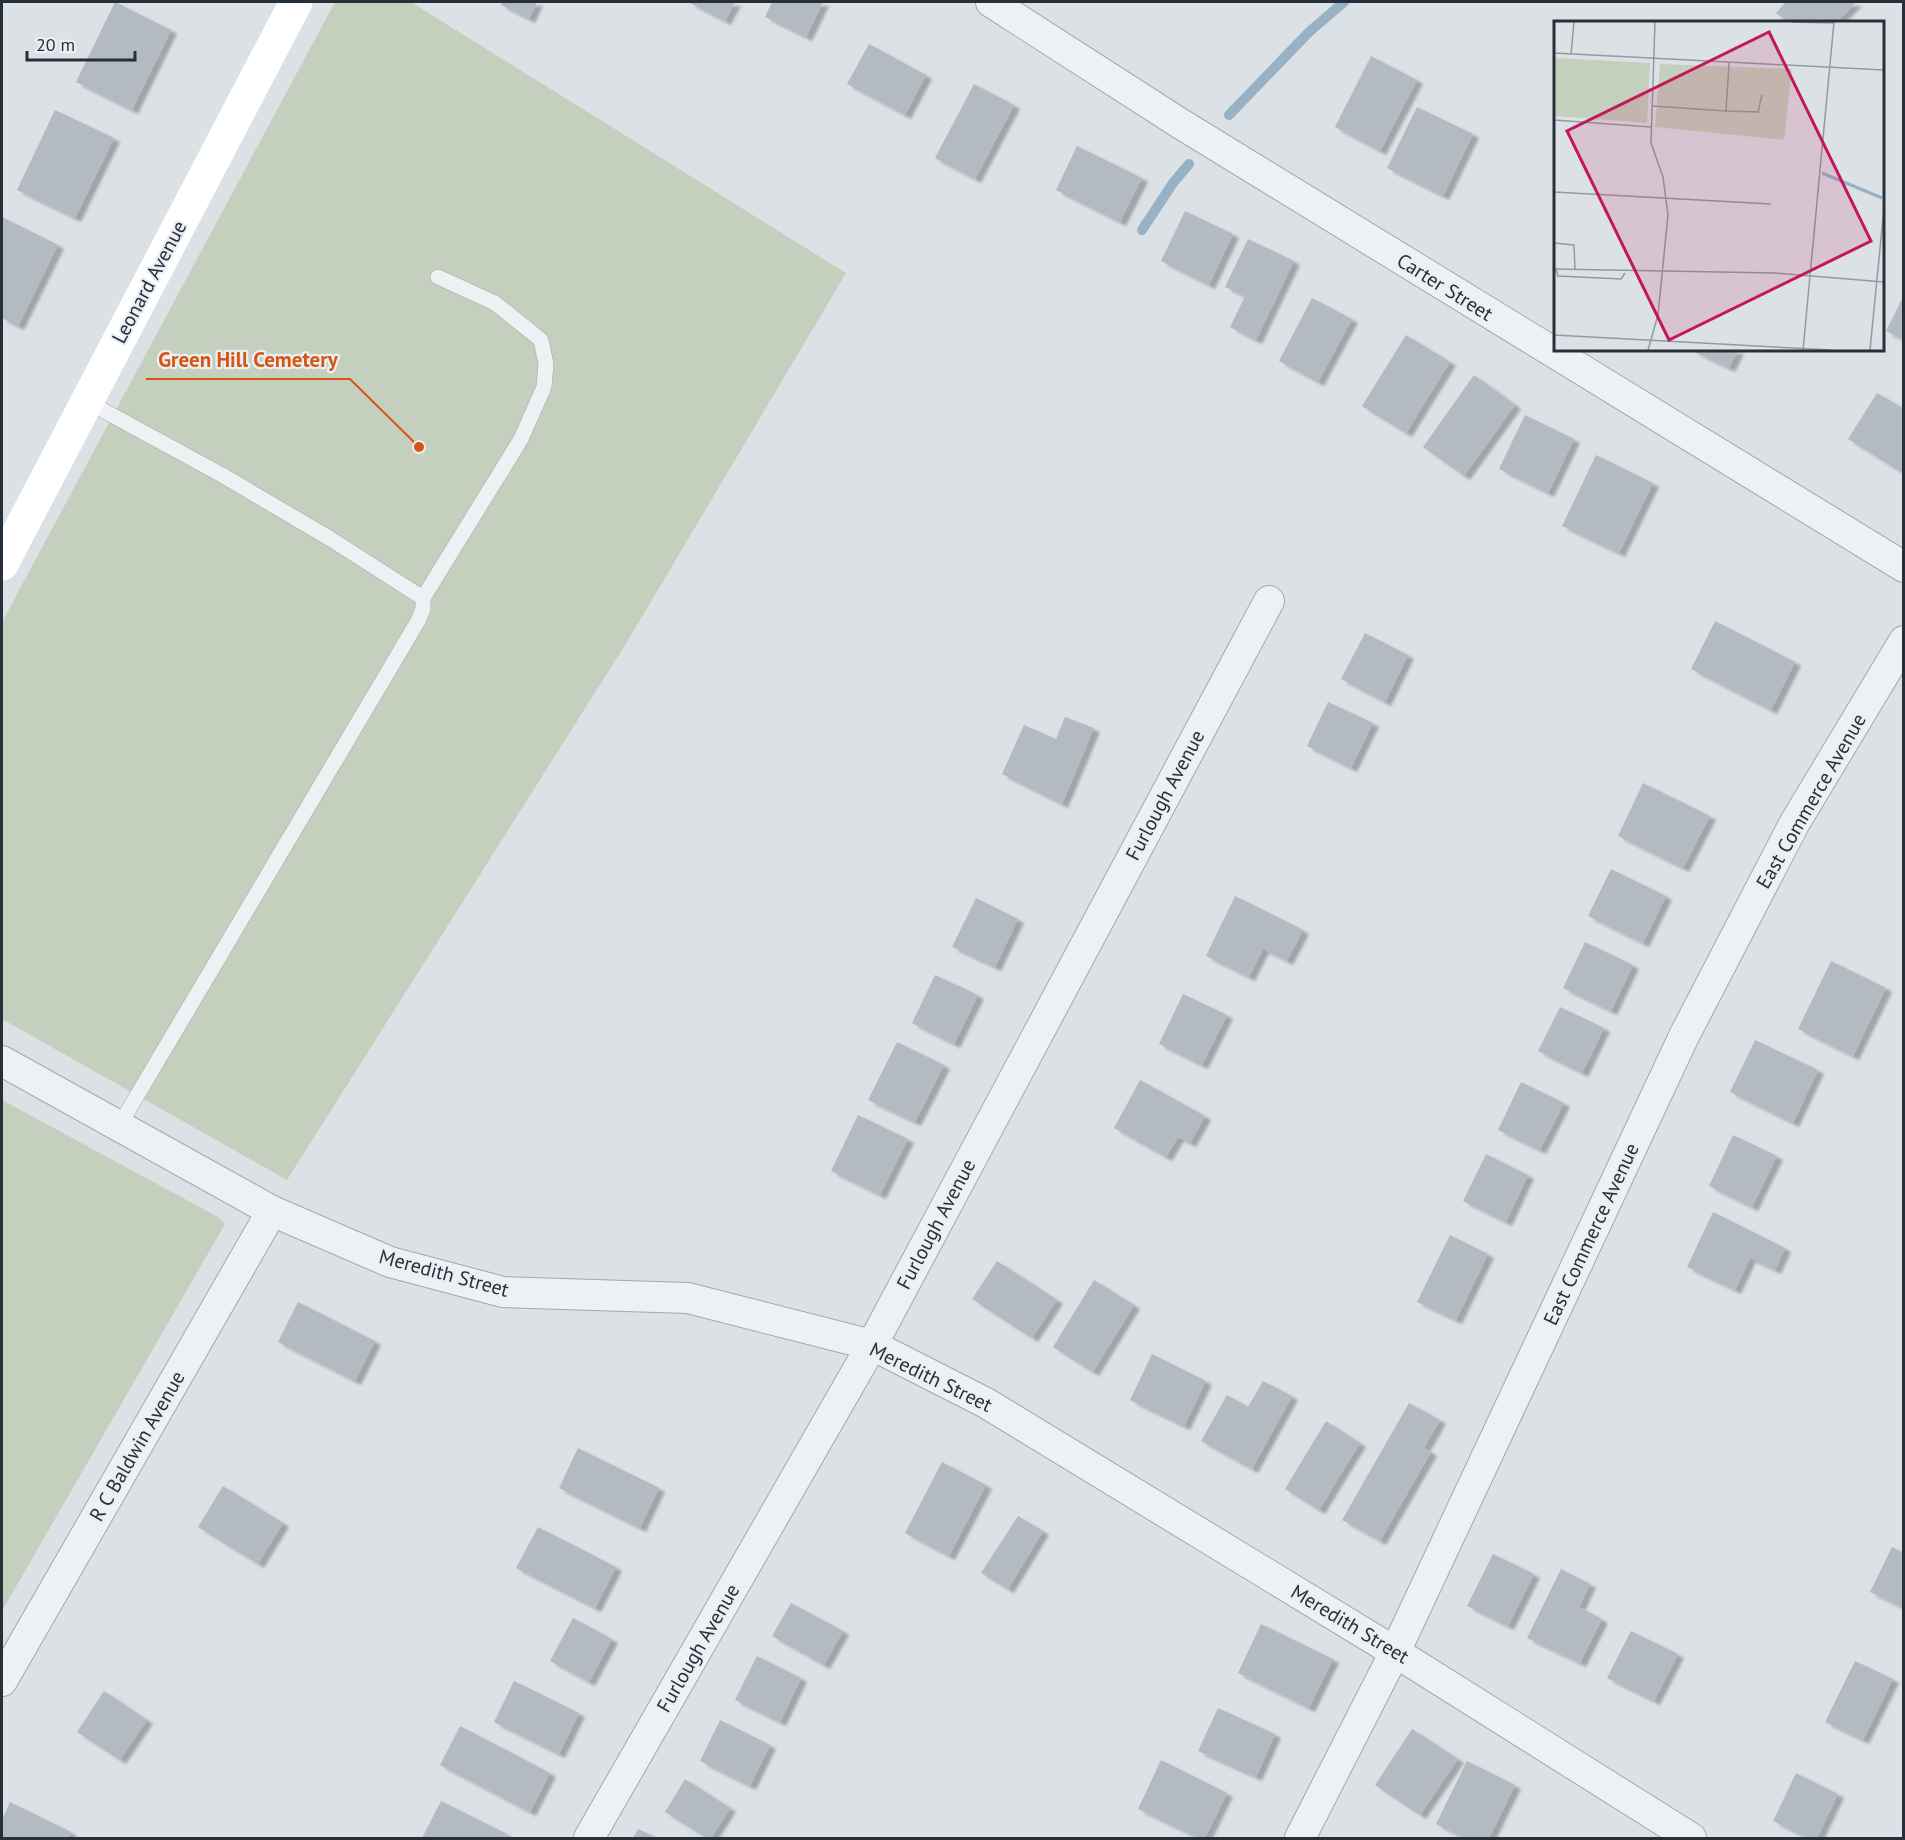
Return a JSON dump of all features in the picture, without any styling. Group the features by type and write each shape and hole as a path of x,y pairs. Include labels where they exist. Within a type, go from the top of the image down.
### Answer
{"street":[{"name":"Leonard Avenue","path":"2,564 296,2"},
{"name":"Carter Street","path":"991,2 1181,124 1904,567"},
{"name":"Furlough Avenue","path":"589,1839 872,1346 1269,601"},
{"name":"East Commerce Avenue","path":"1300,1839 1395,1652 1684,1036 1794,824 1904,641"},
{"name":"Meredith Street","path":"2,1061 272,1210 390,1262 503,1292 688,1298 872,1346 986,1403 1395,1652 1691,1839"},
{"name":"R C Baldwin Avenue","path":"2,1681 272,1210"}],"lane":[{"path":"119,1126 418,621 423,609 423,598 521,439 544,387 546,364 541,340 495,303 438,277"},
{"path":"86,402 222,475 329,538 423,598"}],"green space":[{"path":"335,2 411,2 846,273 627,642 287,1180 2,1019 2,622"},
{"path":"2,1100 218,1217 225,1224 2,1611"}],"building":[{"path":"115,2 171,30 132,110 76,82"},
{"path":"502,2 537,2 529,19 501,5"},
{"path":"688,2 735,2 725,21"},
{"path":"772,2 823,2 806,37 765,17"},
{"path":"1786,2 1856,2 1838,21 1786,21 1776,13"},
{"path":"869,44 926,75 905,115 847,84"},
{"path":"1371,56 1417,80 1380,151 1335,127"},
{"path":"974,84 1014,105 975,179 935,158"},
{"path":"1417,107 1473,134 1443,196 1387,168"},
{"path":"55,110 114,138 75,218 17,190"},
{"path":"1077,146 1142,178 1120,222 1056,190"},
{"path":"1185,211 1233,234 1209,285 1161,261"},
{"path":"2,217 58,245 18,326 2,318"},
{"path":"1248,239 1294,261 1256,340 1230,327 1245,296 1225,287"},
{"path":"1904,295 1904,340 1886,331"},
{"path":"1312,298 1352,319 1318,382 1279,361"},
{"path":"1406,335 1450,362 1406,433 1362,406"},
{"path":"1693,351 1738,351 1729,368"},
{"path":"1474,375 1515,405 1464,476 1423,447"},
{"path":"1877,393 1904,409 1904,474 1848,439"},
{"path":"1525,415 1574,439 1548,493 1499,469"},
{"path":"1596,455 1653,483 1619,553 1562,526"},
{"path":"1715,621 1795,662 1771,710 1691,669"},
{"path":"1365,633 1408,655 1385,702 1341,679"},
{"path":"1328,702 1373,723 1351,768 1307,746"},
{"path":"1065,717 1094,728 1062,804 1002,774 1024,725 1056,739"},
{"path":"1643,783 1710,816 1683,868 1618,836"},
{"path":"1611,869 1666,896 1643,943 1588,916"},
{"path":"1235,896 1303,930 1287,961 1263,949 1249,977 1206,956"},
{"path":"976,898 1018,919 995,967 952,947"},
{"path":"1585,942 1633,965 1611,1011 1563,988"},
{"path":"1831,961 1886,988 1853,1056 1798,1029"},
{"path":"935,975 978,995 954,1044 912,1023"},
{"path":"1183,994 1227,1015 1202,1065 1159,1044"},
{"path":"1560,1007 1604,1028 1582,1073 1538,1051"},
{"path":"1755,1040 1818,1070 1793,1123 1730,1092"},
{"path":"897,1042 944,1065 915,1122 868,1100"},
{"path":"1140,1080 1205,1116 1190,1143 1178,1137 1166,1157 1114,1128"},
{"path":"1521,1082 1564,1103 1540,1150 1498,1130"},
{"path":"858,1115 908,1139 880,1195 831,1171"},
{"path":"1733,1135 1777,1156 1752,1207 1709,1186"},
{"path":"1486,1154 1528,1175 1506,1222 1463,1201"},
{"path":"1713,1212 1785,1248 1775,1270 1750,1258 1735,1290 1687,1267"},
{"path":"1450,1235 1488,1254 1456,1320 1417,1302"},
{"path":"997,1261 1057,1300 1032,1338 972,1299"},
{"path":"1094,1280 1134,1305 1093,1372 1053,1347"},
{"path":"298,1302 375,1341 355,1381 278,1342"},
{"path":"1152,1354 1206,1381 1184,1426 1130,1400"},
{"path":"1263,1381 1292,1396 1252,1469 1201,1441 1227,1395 1248,1407"},
{"path":"1409,1403 1440,1420 1424,1448 1431,1452 1380,1541 1342,1520"},
{"path":"1326,1421 1360,1443 1319,1510 1285,1489"},
{"path":"578,1448 659,1488 640,1528 559,1488"},
{"path":"942,1462 986,1485 949,1556 905,1533"},
{"path":"223,1486 283,1523 258,1564 198,1527"},
{"path":"1018,1516 1043,1531 1008,1589 981,1573"},
{"path":"538,1527 616,1567 595,1608 516,1568"},
{"path":"1892,1547 1904,1553 1904,1608 1870,1592"},
{"path":"1493,1554 1534,1574 1508,1626 1467,1606"},
{"path":"1561,1569 1590,1584 1579,1607 1602,1619 1580,1663 1527,1638"},
{"path":"791,1603 843,1631 824,1665 772,1636"},
{"path":"573,1618 612,1639 589,1682 550,1661"},
{"path":"1261,1624 1333,1659 1309,1708 1238,1673"},
{"path":"1631,1631 1678,1654 1654,1701 1607,1678"},
{"path":"757,1656 801,1678 780,1722 735,1700"},
{"path":"1855,1661 1893,1679 1863,1740 1825,1722"},
{"path":"514,1681 579,1713 559,1754 494,1722"},
{"path":"104,1691 147,1720 120,1760 77,1732"},
{"path":"1218,1708 1275,1734 1256,1777 1198,1751"},
{"path":"720,1720 770,1745 750,1786 700,1761"},
{"path":"460,1726 550,1773 530,1812 440,1765"},
{"path":"1412,1729 1458,1759 1420,1815 1375,1785"},
{"path":"1161,1760 1227,1793 1205,1838 1199,1838 1138,1809"},
{"path":"1467,1761 1515,1785 1489,1838 1465,1838 1436,1824"},
{"path":"1796,1773 1838,1794 1817,1838 1808,1838 1773,1821"},
{"path":"685,1779 730,1808 711,1838 707,1838 665,1812"},
{"path":"441,1801 507,1834 505,1838 422,1838"},
{"path":"10,1802 71,1832 68,1838 2,1838 2,1820"},
{"path":"638,1829 658,1838 633,1838"}],"waterway":[{"path":"1229,115 1309,32 1344,2"},
{"path":"1142,230 1173,183 1189,164"}],"place":[{"name":"Green Hill Cemetery","path":"419,447"}]}
